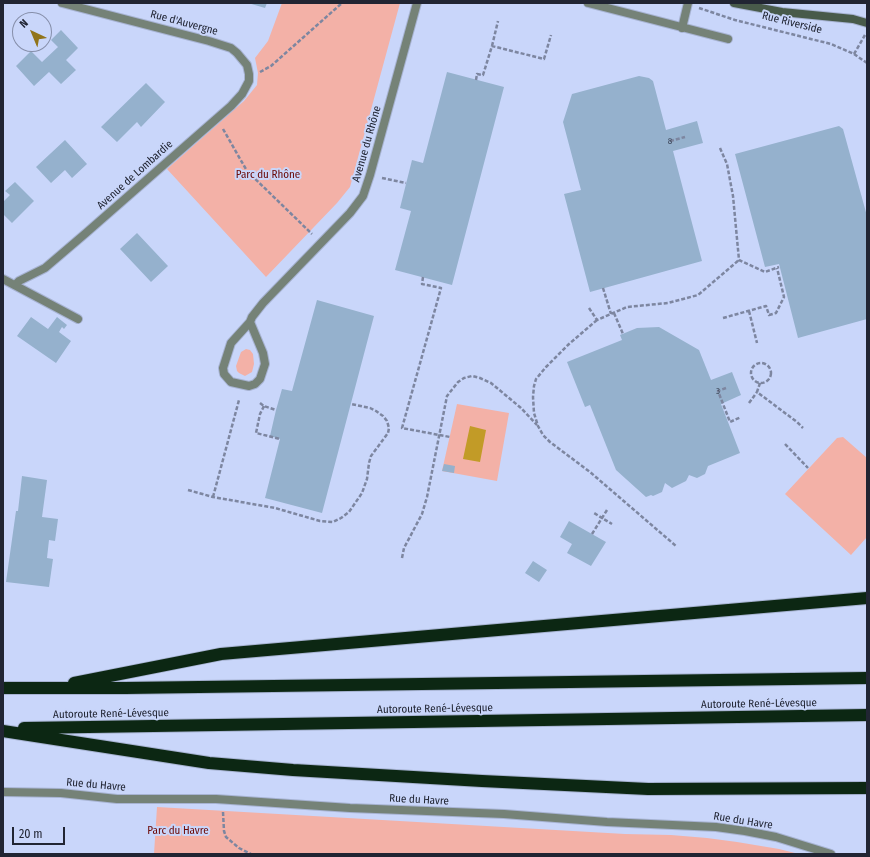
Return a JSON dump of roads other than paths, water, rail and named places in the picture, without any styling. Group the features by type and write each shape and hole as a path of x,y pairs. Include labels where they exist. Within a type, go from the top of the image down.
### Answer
{"highway":[{"path":"46,688 221,654 867,598"},
{"path":"3,688 867,678"},
{"name":"Autoroute René-Lévesque","path":"3,728 103,728 867,715"},
{"path":"3,731 209,763 293,770 648,789 867,788"}],"street":[{"name":"Rue d'Auvergne","path":"62,3 224,45 237,52 247,65"},
{"name":"Avenue du Rhône","path":"250,322 263,353 265,364 260,379 255,384 249,386 231,382 224,374 223,368 231,343 250,322 263,303 350,214 362,196 370,175 417,3"},
{"path":"588,3 728,39"},
{"path":"682,28 688,3"},
{"name":"Rue Riverside","path":"734,3 782,12 841,18 867,23"},
{"name":"Avenue de Lombardie","path":"15,285 19,281 45,268 236,101 242,94 248,81 249,74 247,65"},
{"path":"3,279 78,319"},
{"name":"Rue du Havre","path":"3,792 61,793 130,799 216,799 350,808 504,814 607,822 716,827 776,837 831,854"}],"park label":[{"name":"Parc du Rhône","path":"268,175"},
{"name":"Parc du Havre","path":"178,831"}]}
